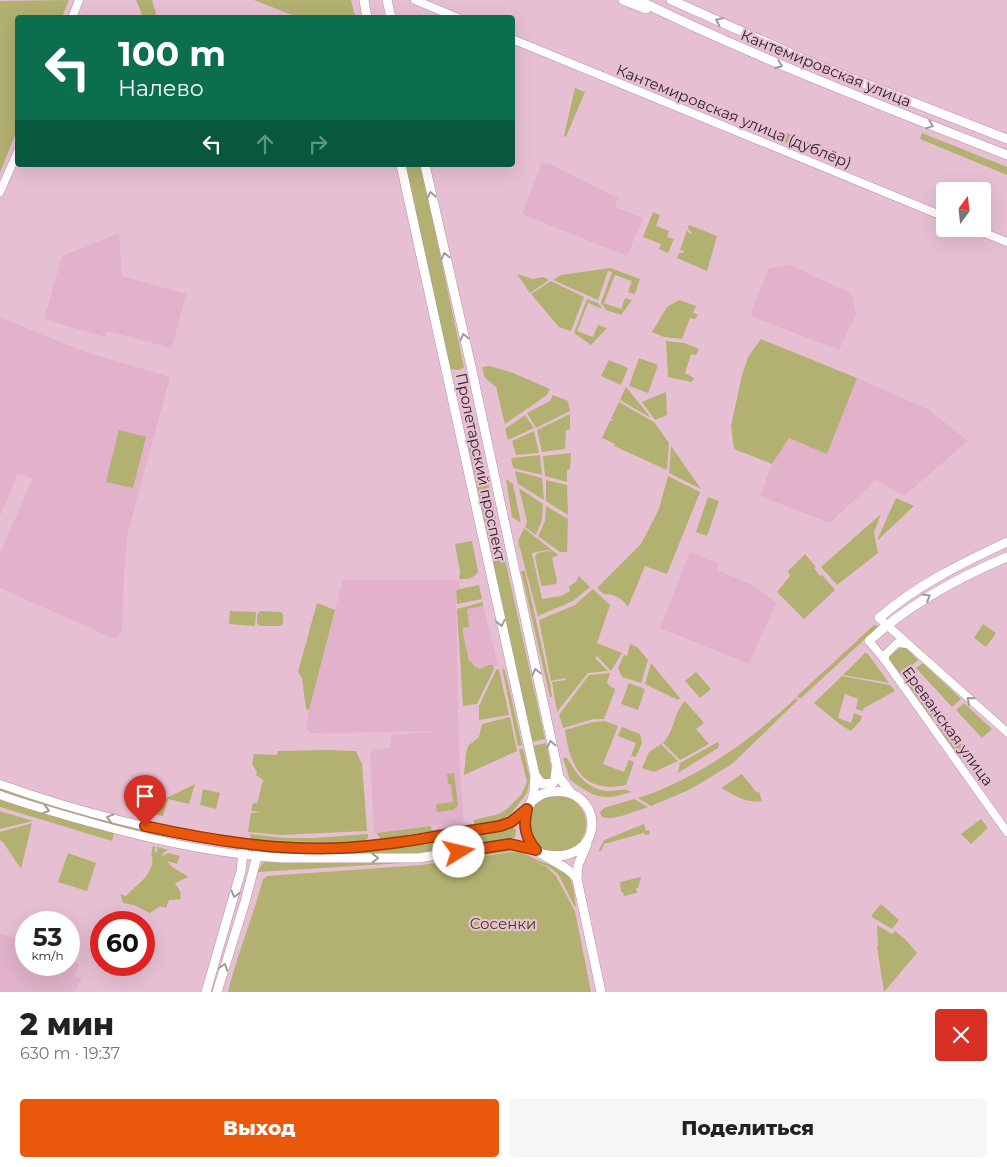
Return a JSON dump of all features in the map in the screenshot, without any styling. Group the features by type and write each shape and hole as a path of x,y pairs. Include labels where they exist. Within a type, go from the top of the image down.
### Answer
{"main road":[{"path":"364,0 366,15"},
{"path":"387,0 390,15"},
{"path":"623,0 720,40"},
{"name":"Кантемировская улица","path":"638,0 720,40 812,79 1007,155"},
{"name":"Кантемировская улица","path":"671,0 815,64 1007,139"},
{"name":"Пролетарский проспект","path":"401,167 534,775 534,792 529,806"},
{"name":"Пролетарский проспект","path":"425,167 471,366 559,778 570,793"},
{"path":"879,618 910,593 937,577 1007,542"},
{"path":"869,641 887,625 922,600 968,575 1007,557"},
{"path":"534,775 542,784 553,783 557,767"},
{"path":"206,992 241,871 244,844 310,848 372,845 500,826 511,822 548,793 570,793 580,798 588,808 591,816 592,828 578,865 577,879 601,992"},
{"path":"529,806 525,816 527,838 538,852 571,871 577,879"},
{"path":"216,992 245,902 256,856 281,858 418,858 510,844 556,856 566,855 579,850 588,841"}],"street":[{"path":"73,15 79,0"},
{"path":"415,0 451,15"},
{"name":"Кантемировская улица (дублёр)","path":"515,41 936,213"},
{"path":"0,192 15,158"},
{"path":"991,236 1007,242"},
{"path":"982,554 979,558 980,564 988,565"},
{"path":"962,564 970,566 972,570 968,575"},
{"name":"Ереванская улица","path":"879,618 1007,732"},
{"name":"Ереванская улица","path":"869,641 884,659 1007,832"},
{"name":"Ереванская улица","path":"884,659 886,654 897,643 906,644"},
{"path":"0,784 129,823 244,844"},
{"path":"0,795 132,834 181,845 256,856 257,845"}],"shaded area":[{"path":"542,163 550,164 618,198 615,207 643,218 627,256 522,214"},
{"path":"119,233 122,276 186,294 172,348 107,331 105,337 44,319 62,256"},
{"path":"789,265 851,293 856,314 839,350 753,317 751,312 769,268"},
{"path":"0,317 85,352 170,377 128,532 124,573 122,631 115,639 0,588 0,553 33,478 18,474 0,516"},
{"path":"857,378 928,409 968,441 904,496 876,480 830,523 760,496 772,464 789,438 827,453"},
{"path":"690,552 719,564 717,570 753,585 776,603 749,664 660,628"},
{"path":"344,580 458,580 460,589 456,591 458,714 464,821 374,833 370,754 373,750 390,748 392,735 442,731 311,733 306,729 309,710"},
{"path":"483,606 498,665 480,669 469,661 462,628 467,609"},
{"path":"0,933 15,939 15,976 75,976 82,978 75,992 0,992"}],"green space":[{"path":"69,0 63,15 15,15 15,135 0,173 0,1"},
{"path":"136,0 152,0 155,15 142,15"},
{"path":"254,0 351,0 355,15 292,15"},
{"path":"575,88 585,92 566,137 564,136"},
{"path":"787,133 817,145 813,154 784,142"},
{"path":"922,133 1007,167 1007,175 920,139"},
{"path":"405,167 421,167 464,367 459,370 450,369"},
{"path":"653,212 660,215 656,226 669,231 667,237 674,239 668,253 659,249 661,244 643,237"},
{"path":"689,225 717,236 707,271 677,258 679,253 684,251 680,250 687,230 690,234 692,233 688,228"},
{"path":"610,268 640,279 635,294 628,292 632,281 615,275 604,303 621,309 625,298 632,300 621,315 606,310 601,303 612,272 608,271 598,300 553,280 561,275"},
{"path":"517,274 533,279 544,277 549,280 530,293"},
{"path":"551,281 584,297 571,331 559,327 531,294"},
{"path":"587,299 598,303 603,309 588,303 577,331 593,337 598,325 607,328 591,345 574,333"},
{"path":"679,300 696,306 693,313 698,315 695,319 690,318 682,339 664,337 652,332 667,307"},
{"path":"761,339 857,378 827,454 789,438 772,464 734,449 731,426 742,375 748,357"},
{"path":"666,341 684,343 699,349 696,355 691,354 685,373 694,378 692,382 668,377"},
{"path":"639,358 658,365 648,393 629,386"},
{"path":"609,360 628,368 621,385 601,376"},
{"path":"490,366 513,373 550,389 547,395 505,424 496,387 485,378 482,367"},
{"path":"626,387 651,418 620,400"},
{"path":"666,392 667,415 655,420 642,402"},
{"path":"553,395 568,401 570,411 536,428 527,413 550,401"},
{"path":"619,402 654,422 669,443 667,470 614,446 615,444 602,438 610,421 614,420 611,419"},
{"path":"570,414 570,430 566,430 565,449 542,452 537,430"},
{"path":"525,415 534,428 508,440 505,429"},
{"path":"119,430 146,437 133,488 106,482"},
{"path":"534,431 539,453 516,455 512,441"},
{"path":"479,442 545,739 532,742 468,445"},
{"path":"671,446 701,489 669,473"},
{"path":"571,453 570,469 567,470 567,482 545,476 543,456"},
{"path":"540,455 542,475 513,468 511,458"},
{"path":"515,471 542,478 544,500 518,484"},
{"path":"668,476 700,492 667,574 645,566 628,607 618,597 604,594 597,588 641,544 659,509"},
{"path":"506,479 513,484 521,523 512,517"},
{"path":"546,480 567,485 568,515 546,501"},
{"path":"519,488 543,504 542,520 536,535 525,527 527,522"},
{"path":"708,497 719,501 707,536 696,532"},
{"path":"896,498 914,506 878,540 878,538"},
{"path":"546,506 568,519 567,552 560,552 538,536 545,521"},
{"path":"881,514 874,532 878,553 837,585 821,567"},
{"path":"524,528 558,555 552,558 557,580 556,584 543,586 541,585 535,557 537,553 551,551 547,550 532,553 542,599 561,596 570,591 569,586 576,582 579,576 590,587 573,601 538,616 518,541"},
{"path":"472,541 478,572 467,579 459,579 460,572 455,544"},
{"path":"805,554 816,567 814,568 820,576 822,575 835,590 804,619 777,592 790,576 788,571"},
{"path":"521,571 525,571 552,697 550,697"},
{"path":"479,585 482,599 457,604 456,591"},
{"path":"593,589 610,605 597,643 622,653 611,671 597,656 595,658 608,671 588,673 557,712 552,682 566,680 565,678 551,681 539,620 575,605"},
{"path":"483,602 483,606 467,609 469,627 462,628 469,661 480,669 493,665 494,669 477,704 463,706 457,609"},
{"path":"317,603 335,610 309,710 306,709 302,678 298,672"},
{"path":"230,611 256,612 255,626 229,624"},
{"path":"261,611 281,612 283,624 280,626 261,626 257,624 257,614"},
{"path":"983,624 996,633 986,647 974,638"},
{"path":"874,625 878,626 877,628 800,699 797,696"},
{"path":"630,644 637,647 648,660 641,683 622,677 618,668 624,655 627,656"},
{"path":"901,647 906,648 918,660 900,676 889,657"},
{"path":"865,653 868,654 889,683 843,675"},
{"path":"651,663 680,698 678,700 645,684"},
{"path":"923,663 961,699 952,707 916,668"},
{"path":"502,668 505,670 522,745 518,746"},
{"path":"499,669 509,715 479,720 479,706 496,670"},
{"path":"696,672 711,689 700,698 685,681"},
{"path":"610,673 607,683 615,690 604,719 594,719 563,728 559,715 589,675"},
{"path":"910,673 939,714 931,720 903,680"},
{"path":"842,676 890,685 895,691 864,708 863,711 856,709 858,699 845,694 838,718 851,723 854,713 862,716 861,720 851,731 814,703"},
{"path":"629,683 645,689 638,710 621,704"},
{"path":"796,698 798,700 732,764 691,789 651,806 638,798 681,780 722,757 761,729"},
{"path":"685,701 704,723 696,729 709,744 680,760 663,743 670,732 681,705"},
{"path":"964,703 992,729 982,738 956,710"},
{"path":"510,717 517,751 464,775 468,746 479,737 482,724"},
{"path":"942,720 968,753 961,759 935,725"},
{"path":"605,721 618,726 603,764 624,772 629,760 634,762 626,785 599,786 590,782 575,766 567,744 565,730 593,722"},
{"path":"622,727 640,734 642,743 636,757 631,756 636,743 618,736"},
{"path":"718,742 718,748 678,773 680,763"},
{"path":"546,743 553,777 551,782 541,779 533,746"},
{"path":"661,744 678,761 654,772 642,768 649,752"},
{"path":"519,749 523,749 530,779 527,793 510,815 499,820 474,825 474,820 499,814 507,809 521,795 527,782"},
{"path":"278,751 356,751 362,764 367,831 280,835 248,832 251,813 262,812 251,811 253,803 257,804 263,780 256,775 257,772 252,764 254,754 277,755"},
{"path":"563,758 567,758 585,782 597,789 631,792 612,797 592,794 570,780"},
{"path":"454,773 458,806 453,810 437,812 436,804 453,802 451,784 448,784 447,774"},
{"path":"742,774 757,793 759,792 762,801 746,800 721,788"},
{"path":"195,784 189,804 168,799 163,816 140,811"},
{"path":"0,787 159,832 158,835 112,825 0,791"},
{"path":"203,789 220,793 216,809 200,805"},
{"path":"557,795 573,800 581,808 586,824 581,840 573,848 557,853 541,848 533,840 528,824 533,808 541,800"},
{"path":"0,799 114,833 112,841 0,807"},
{"path":"634,799 648,807 617,817 605,818 601,816 600,812 604,808"},
{"path":"0,811 33,821 0,829"},
{"path":"981,819 988,828 971,844 961,834"},
{"path":"32,823 21,869 0,840 0,832"},
{"path":"644,824 646,831 649,830 650,834 645,835 644,833 604,844 602,850 598,852 604,840"},
{"path":"431,826 432,832 381,839 376,833"},
{"path":"509,827 516,829 515,837 478,845 476,834"},
{"path":"250,834 285,838 314,838 368,834 368,838 364,841 321,843 251,839"},
{"path":"473,834 475,846 417,854 323,856 266,853 340,854"},
{"path":"153,846 155,847 155,852 157,852 157,847 168,850 162,854 163,856 168,853 180,856 177,864 167,861 172,867 189,877 175,883 180,891 181,899 169,900 166,908 160,906 153,911 146,911 134,905 123,903 120,894 126,896 148,873 152,862"},
{"path":"511,848 565,872 574,890 576,906 558,874 549,867 512,851 480,856 480,853"},
{"name":"Сосенки","path":"512,852 521,854 547,867 556,876 575,911 591,992 228,992 263,879 267,876 422,865"},
{"path":"68,853 96,863 87,891 58,882"},
{"path":"267,861 419,862 258,872 262,864"},
{"path":"641,877 638,888 636,888 637,893 624,896 623,892 621,892 620,882"},
{"path":"881,904 899,920 892,929 872,917"},
{"path":"877,925 892,934 895,931 917,953 884,992 877,947"}],"route":[{"path":"145,826 244,844 340,848 500,826 511,822 527,809 525,829 530,844 536,850 510,844 459,852"}]}
